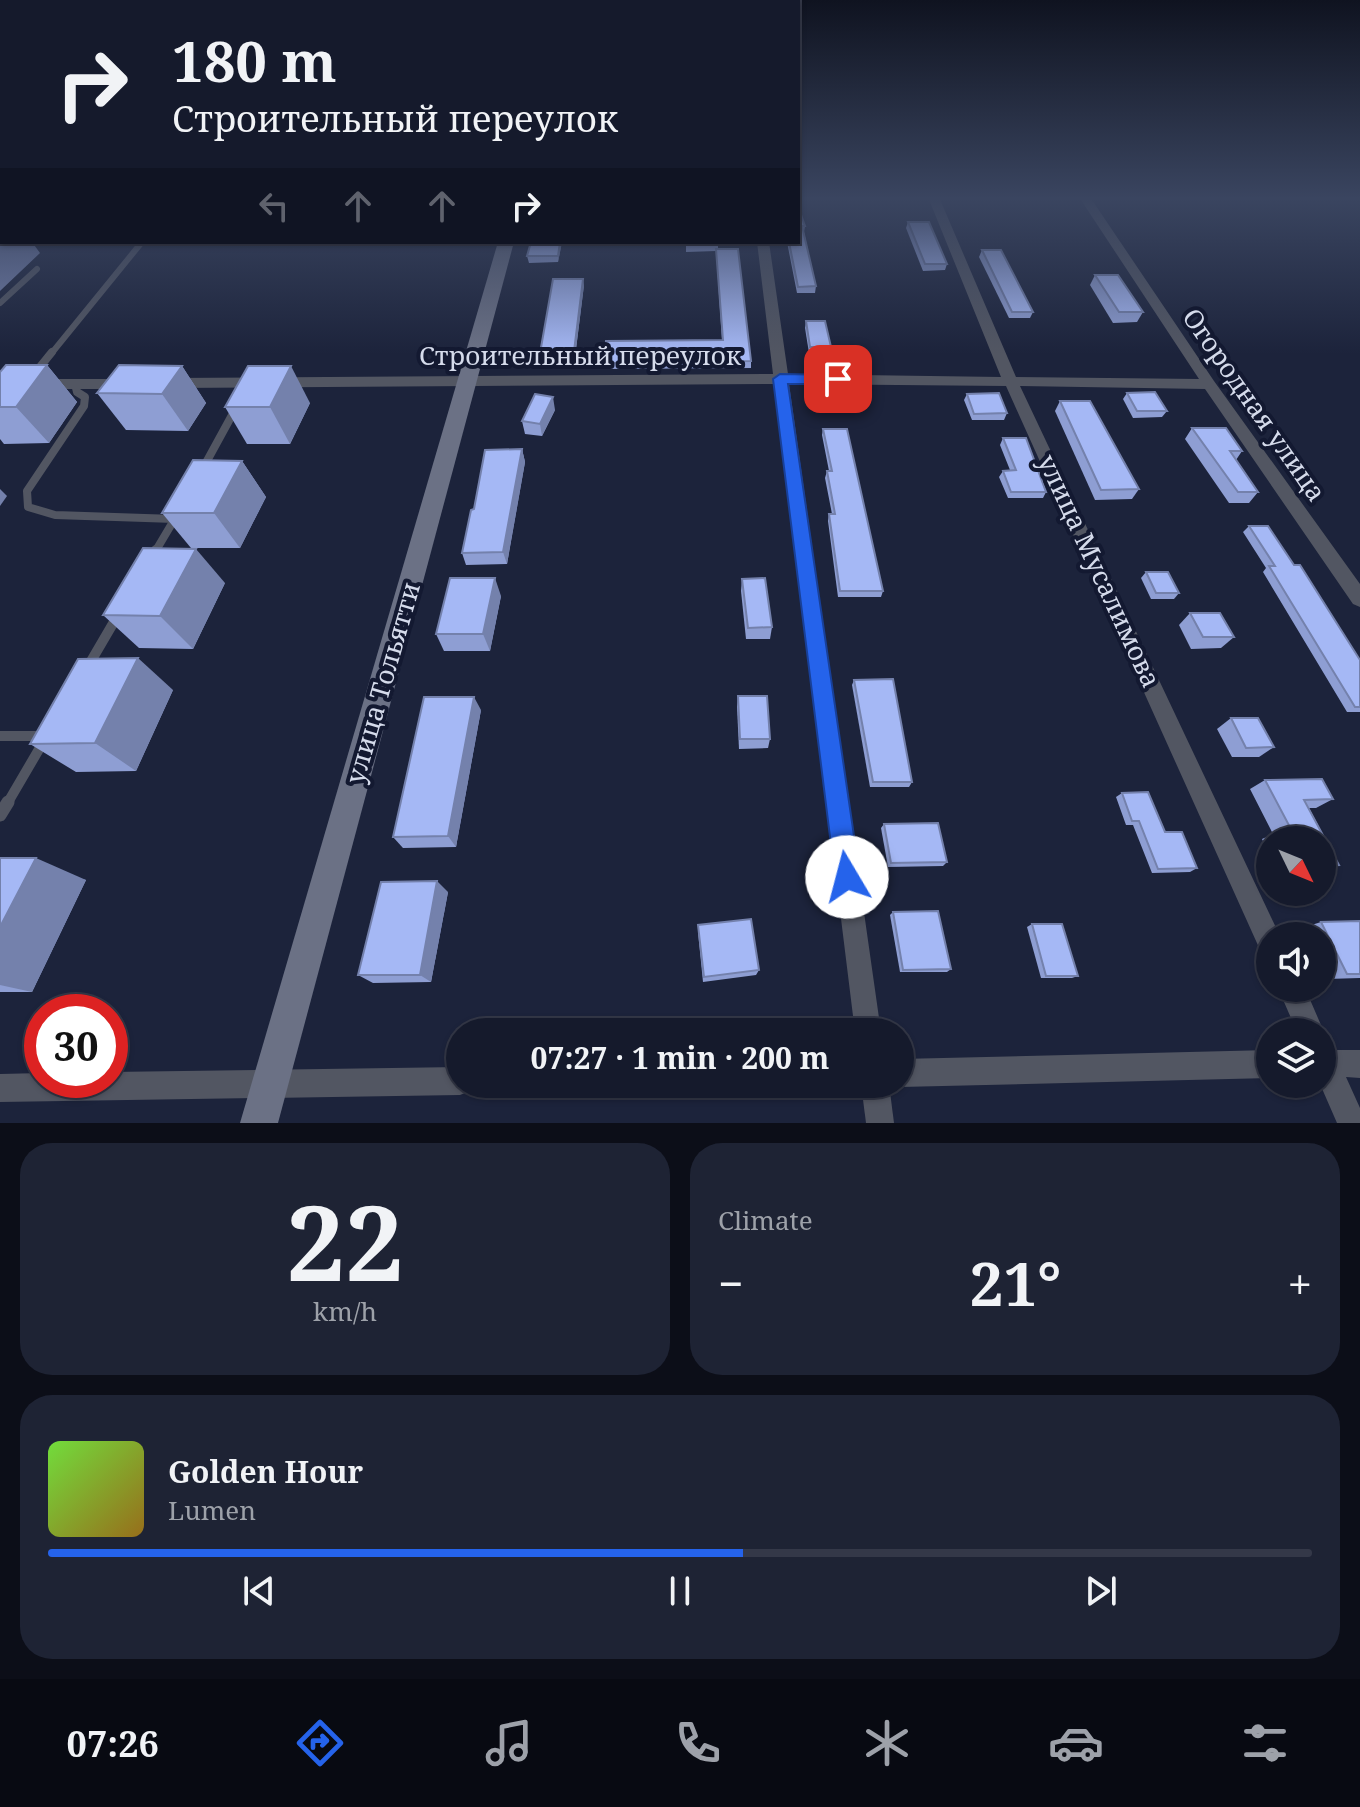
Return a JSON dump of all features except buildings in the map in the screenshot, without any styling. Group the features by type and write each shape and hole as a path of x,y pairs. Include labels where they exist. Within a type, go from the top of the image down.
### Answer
{"street":[{"name":"улица Тольятти","path":"259,1123 504,249"},
{"path":"764,249 866,1018"},
{"name":"улица Мусалимова","path":"955,249 1010,380 1260,922"},
{"name":"Огородная улица","path":"1120,249 1209,384 1360,599"},
{"name":"Строительный переулок","path":"0,384 780,379 1209,384"},
{"path":"8,404 25,385"},
{"path":"1336,1062 1360,1064"},
{"path":"914,1073 1256,1064"},
{"path":"0,1088 446,1081"},
{"path":"1336,1089 1352,1123"},
{"path":"877,1098 880,1123"}],"lane":[{"path":"25,385 136,249"},
{"path":"0,303 37,269"},
{"path":"197,478 250,383"},
{"path":"75,384 77,392 85,397 84,406 27,491 28,507 55,515 175,519"},
{"path":"143,574 182,506"},
{"path":"79,682 127,601"},
{"path":"0,815 55,723"},
{"path":"0,736 47,736"}],"route":[{"path":"838,379 780,379 847,877"}]}
